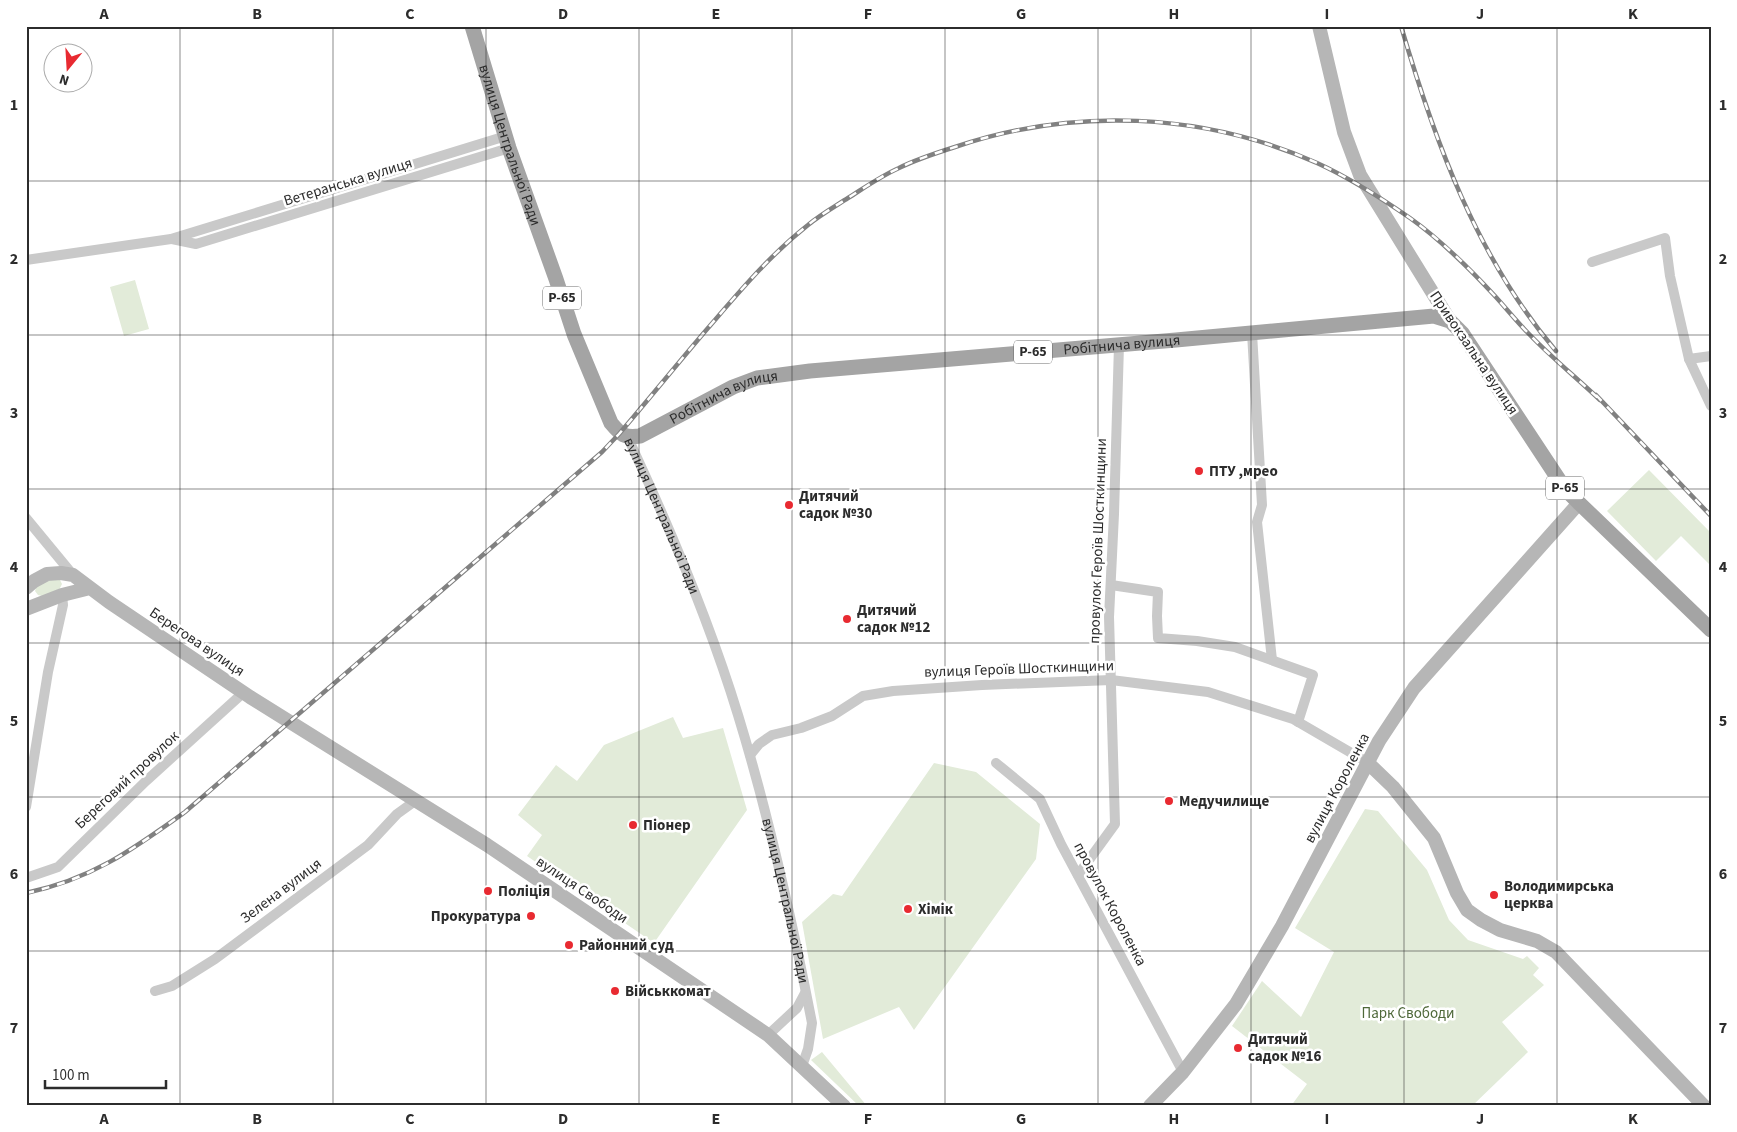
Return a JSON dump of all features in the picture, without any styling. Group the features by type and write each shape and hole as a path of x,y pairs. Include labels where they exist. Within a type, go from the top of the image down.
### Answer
{"main road":[{"name":"вулиця Центральної Ради","path":"472,26 507,142 578,343 611,423 619,434 628,438"},
{"name":"Привокзальна вулиця","path":"1319,26 1344,132 1360,176 1450,321 1462,333 1566,489 1578,503 1711,630"},
{"name":"Робітнича вулиця","path":"628,438 646,433 733,386 757,378 810,371 1434,316 1450,321"},
{"name":"вулиця Короленка","path":"1150,1106 1183,1072 1236,1004 1295,901 1379,740 1414,688 1578,503"},
{"path":"45,601 36,598 30,585 47,574 61,573 73,575 69,588 62,595"},
{"name":"Берегова вулиця","path":"73,575 243,693 288,720"},
{"path":"26,609 62,595 90,588"},
{"name":"вулиця Свободи","path":"288,720 487,845 768,1035 844,1106"},
{"name":"вулиця Героїв Шосткинщини","path":"1368,762 1393,787 1434,838 1457,893 1467,910 1480,920 1500,930 1537,941 1556,952 1704,1106"}],"street":[{"name":"Ветеранська вулиця","path":"171,239 507,142"},
{"name":"Ветеранська вулиця","path":"171,239 196,244 507,142"},
{"path":"1592,262 1665,238 1670,276 1689,359 1711,406"},
{"path":"26,260 171,239"},
{"path":"1252,333 1262,506 1257,522 1271,657"},
{"name":"провулок Героїв Шосткинщини","path":"1078,876 1115,824 1109,617 1119,345"},
{"path":"1689,359 1711,356"},
{"name":"вулиця Центральної Ради","path":"628,438 674,539 696,595 738,713 750,755 787,902 812,1023 808,1048 802,1066"},
{"name":"Берегова вулиця","path":"26,518 73,575"},
{"path":"1111,585 1158,592 1158,638 1197,641 1235,647 1271,657 1313,675 1298,722"},
{"path":"26,807 48,672 63,605 62,595"},
{"name":"вулиця Героїв Шосткинщини","path":"750,755 759,744 772,735 801,728 832,716 863,696 893,691 1111,680 1208,692 1293,719 1368,762"},
{"name":"Береговий провулок","path":"26,878 58,867 146,781 243,693"},
{"name":"провулок Короленка","path":"996,763 1040,799 1061,844 1183,1072"},
{"name":"Зелена вулиця","path":"156,991 172,986 215,959 368,845 397,814 415,801"},
{"name":"вулиця Центральної Ради","path":"768,1035 797,1008 805,993"}],"green space":[{"path":"135,280 149,329 124,336 110,287"},
{"path":"1649,470 1711,533 1711,566 1681,536 1656,561 1607,511"},
{"path":"59,578 62,584 59,590 42,596 38,595 35,591 38,583"},
{"name":"Піонер","path":"673,717 683,738 723,728 747,810 654,943 527,856 542,835 518,815 556,765 577,781 604,745"},
{"name":"Хімік","path":"934,763 976,772 1040,824 1036,859 914,1030 899,1007 823,1039 802,922 833,894 842,896"},
{"name":"Парк Свободи","path":"1365,809 1378,811 1427,870 1449,920 1468,940 1523,959 1527,956 1539,968 1533,975 1544,985 1502,1022 1528,1052 1472,1106 1291,1106 1307,1084 1232,1026 1262,981 1301,1017 1334,952 1295,928"},
{"path":"822,1052 867,1106 859,1106 811,1060"}],"railway":[{"path":"1401,26 1428,113 1444,155 1481,238 1503,277 1528,315 1556,351"},
{"path":"26,893 71,880 110,862 185,812 602,452 743,287 794,237 822,214 873,182 920,159 955,147 1000,134 1045,125 1091,121 1138,121 1183,125 1229,133 1274,146 1341,175 1377,196 1433,235 1474,274 1538,343 1600,400"},
{"path":"1596,395 1711,516"}],"place":[{"name":"ПТУ ,мрео","path":"1199,471"},
{"name":"Дитячий садок №30","path":"789,505"},
{"name":"Дитячий садок №12","path":"847,619"},
{"name":"Медучилище","path":"1169,801"},
{"name":"Піонер","path":"633,825"},
{"name":"Поліція","path":"488,891"},
{"name":"Володимирська церква","path":"1494,895"},
{"name":"Хімік","path":"908,909"},
{"name":"Прокуратура","path":"531,916"},
{"name":"Районний суд","path":"569,945"},
{"name":"Військкомат","path":"615,991"},
{"name":"Дитячий садок №16","path":"1238,1048"}]}
